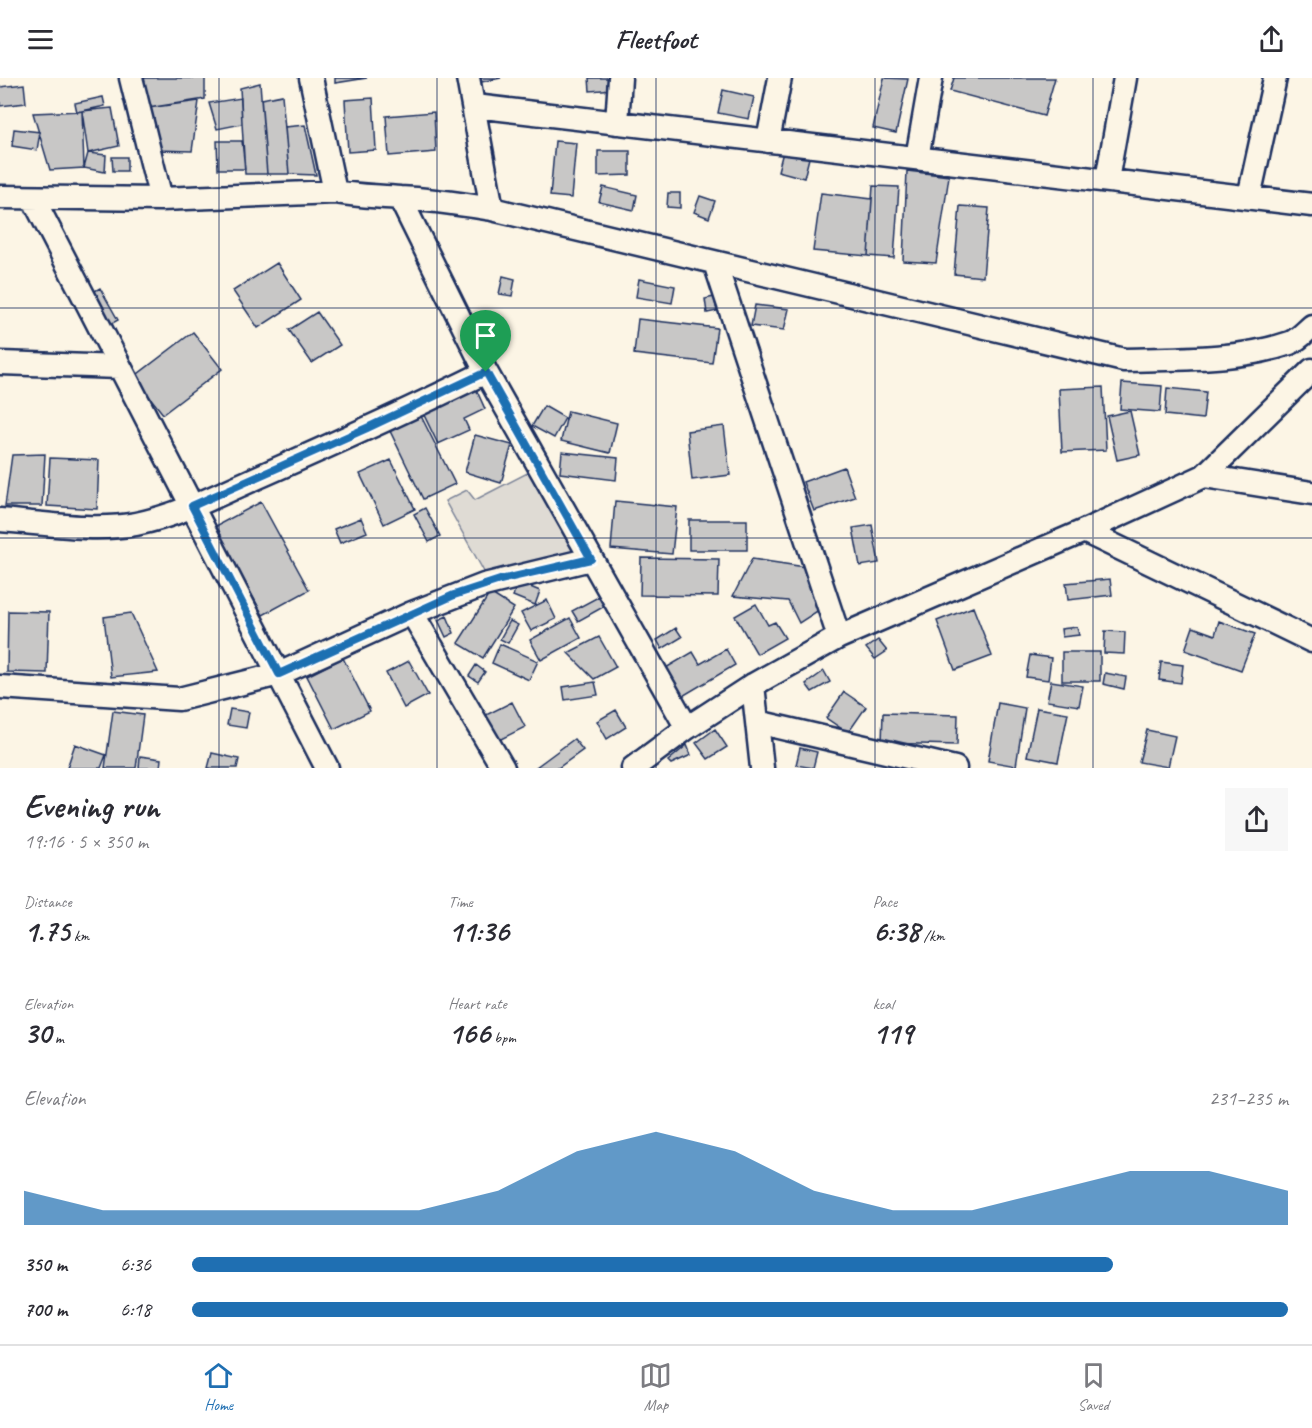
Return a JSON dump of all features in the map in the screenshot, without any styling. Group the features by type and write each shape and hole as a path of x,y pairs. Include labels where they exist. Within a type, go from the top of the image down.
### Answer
{"street":[{"path":"131,78 161,199"},
{"path":"311,78 335,192"},
{"path":"468,78 475,106 492,209"},
{"path":"616,123 620,78"},
{"path":"768,141 780,78"},
{"path":"917,158 932,78"},
{"path":"1107,180 1125,78"},
{"path":"1249,197 1275,78"},
{"path":"475,106 1312,205"},
{"path":"0,197 161,199 335,192 361,197 451,202 492,209 1124,360 1220,357 1292,342 1312,326"},
{"path":"33,198 327,768"},
{"path":"400,198 486,372 687,728"},
{"path":"715,263 839,637"},
{"path":"0,363 120,367"},
{"path":"633,768 687,728 753,685 839,637 1084,531 1204,476 1312,370"},
{"path":"0,520 98,527 134,525 160,518 320,450 486,372"},
{"path":"1204,476 1312,493"},
{"path":"1084,531 1312,641"},
{"path":"0,687 170,700 187,698 279,674 454,595 492,582 591,559"},
{"path":"412,613 503,768"},
{"path":"753,685 762,768"},
{"path":"757,722 956,768"}],"shaded area":[{"path":"539,467 578,562 488,579 445,501 467,490 475,500"}],"building":[{"path":"140,78 205,78 205,99 148,108"},
{"path":"335,78 367,78 335,83"},
{"path":"470,78 501,78 471,84"},
{"path":"589,78 613,78 614,89 590,91"},
{"path":"884,78 908,79 896,133 873,128"},
{"path":"954,78 1055,78 1044,116 950,91"},
{"path":"260,83 267,174 245,174 240,88"},
{"path":"24,84 26,103 0,106 0,87"},
{"path":"723,90 754,97 749,119 718,113"},
{"path":"282,95 289,174 267,174 261,99"},
{"path":"103,97 105,106 77,112 75,103"},
{"path":"241,98 242,124 217,129 209,103"},
{"path":"373,98 376,150 348,152 345,100"},
{"path":"199,101 192,151 156,150 148,108"},
{"path":"112,108 119,146 88,153 82,111"},
{"path":"82,111 84,168 50,170 33,113"},
{"path":"434,112 436,152 389,156 386,116"},
{"path":"305,125 316,175 289,174 285,127"},
{"path":"14,129 40,132 37,150 12,146"},
{"path":"217,141 242,141 245,169 218,169"},
{"path":"555,141 576,143 571,198 550,196"},
{"path":"784,148 810,154 804,178 778,171"},
{"path":"598,151 630,151 630,175 598,176"},
{"path":"88,153 106,155 105,172 84,168"},
{"path":"112,157 127,157 127,171 113,171"},
{"path":"907,171 949,176 936,263 903,261"},
{"path":"873,186 899,187 894,258 868,256"},
{"path":"603,187 637,195 634,210 599,202"},
{"path":"668,193 680,193 680,208 667,207"},
{"path":"821,193 872,199 868,256 813,251"},
{"path":"700,196 715,201 709,218 694,212"},
{"path":"960,206 989,208 983,277 954,274"},
{"path":"277,263 301,300 258,328 233,291"},
{"path":"503,276 515,279 512,296 499,294"},
{"path":"639,279 675,286 672,303 636,297"},
{"path":"100,288 118,320 100,330 82,298"},
{"path":"714,297 717,311 707,313 705,299"},
{"path":"755,305 789,309 784,330 751,326"},
{"path":"317,312 340,345 312,363 289,330"},
{"path":"638,319 717,328 712,363 634,354"},
{"path":"193,332 222,369 163,414 134,377"},
{"path":"1122,383 1162,386 1160,412 1120,409"},
{"path":"1103,387 1106,450 1062,452 1059,389"},
{"path":"1167,388 1206,392 1203,419 1165,415"},
{"path":"476,389 485,409 464,419 469,430 438,444 423,413"},
{"path":"544,406 565,418 554,438 532,426"},
{"path":"568,411 617,423 610,453 561,441"},
{"path":"1130,411 1140,455 1117,460 1107,416"},
{"path":"421,416 455,484 423,499 390,431"},
{"path":"724,426 730,475 692,480 687,431"},
{"path":"475,435 512,445 501,483 465,472"},
{"path":"562,452 618,458 616,480 560,473"},
{"path":"45,454 42,506 5,506 12,455"},
{"path":"50,458 99,460 97,509 47,506"},
{"path":"391,460 415,509 384,524 360,474"},
{"path":"844,467 855,497 814,511 803,482"},
{"path":"615,501 677,507 672,554 611,549"},
{"path":"261,502 309,590 263,615 214,527"},
{"path":"425,508 440,536 429,542 414,514"},
{"path":"361,518 367,532 340,543 334,529"},
{"path":"689,520 747,520 747,550 689,550"},
{"path":"872,525 879,563 860,566 853,528"},
{"path":"641,558 719,559 718,596 640,595"},
{"path":"752,559 805,567 819,610 799,623 788,601 733,596"},
{"path":"1110,579 1112,595 1068,600 1066,583"},
{"path":"518,582 540,591 535,605 513,596"},
{"path":"490,593 514,608 483,658 458,643"},
{"path":"600,596 605,606 578,621 572,611"},
{"path":"547,600 556,619 531,631 521,613"},
{"path":"756,604 768,625 775,622 785,638 757,654 735,616"},
{"path":"973,607 992,656 955,670 937,621"},
{"path":"8,611 49,612 47,673 7,672"},
{"path":"131,613 158,672 111,677 104,617"},
{"path":"447,616 454,633 446,637 438,620"},
{"path":"570,618 581,638 541,660 530,640"},
{"path":"510,621 518,625 508,643 500,639"},
{"path":"1219,621 1255,634 1241,670 1185,650 1193,627 1215,635"},
{"path":"1077,627 1079,635 1062,637 1061,629"},
{"path":"676,628 682,637 662,649 657,640"},
{"path":"1105,631 1125,632 1124,654 1104,653"},
{"path":"599,637 616,667 594,679 568,653"},
{"path":"878,640 887,651 875,659 866,648"},
{"path":"500,644 538,661 529,680 492,663"},
{"path":"726,649 735,665 681,697 664,669 693,652 700,664"},
{"path":"1062,652 1100,652 1100,681 1062,681"},
{"path":"1030,655 1051,658 1048,680 1026,677"},
{"path":"343,658 370,711 334,729 307,676"},
{"path":"409,661 428,695 404,708 386,673"},
{"path":"1161,662 1183,665 1181,683 1159,680"},
{"path":"476,665 485,672 478,682 469,676"},
{"path":"824,671 830,682 812,692 806,684"},
{"path":"1105,673 1126,677 1124,689 1103,684"},
{"path":"1051,681 1083,686 1079,706 1047,701"},
{"path":"595,682 598,695 565,700 563,687"},
{"path":"844,692 866,707 848,733 826,718"},
{"path":"512,702 525,727 499,740 486,715"},
{"path":"998,703 1025,708 1016,766 988,761"},
{"path":"1037,708 1068,713 1058,762 1027,756"},
{"path":"230,709 249,712 246,728 227,725"},
{"path":"616,710 626,727 607,739 597,721"},
{"path":"113,711 143,715 136,768 105,768"},
{"path":"883,713 958,715 957,745 882,743"},
{"path":"715,729 727,747 708,759 696,743"},
{"path":"1147,730 1175,736 1168,767 1139,762"},
{"path":"574,739 583,750 558,768 536,767"},
{"path":"75,744 106,755 101,768 67,768"},
{"path":"687,745 691,755 671,764 668,761"},
{"path":"800,748 817,752 813,768 796,765"},
{"path":"212,753 239,759 237,768 208,768"},
{"path":"140,756 161,759 160,768 139,768"}],"route":[{"path":"486,372 591,559 500,580 454,595 279,674 192,506 309,455 486,372"}]}
